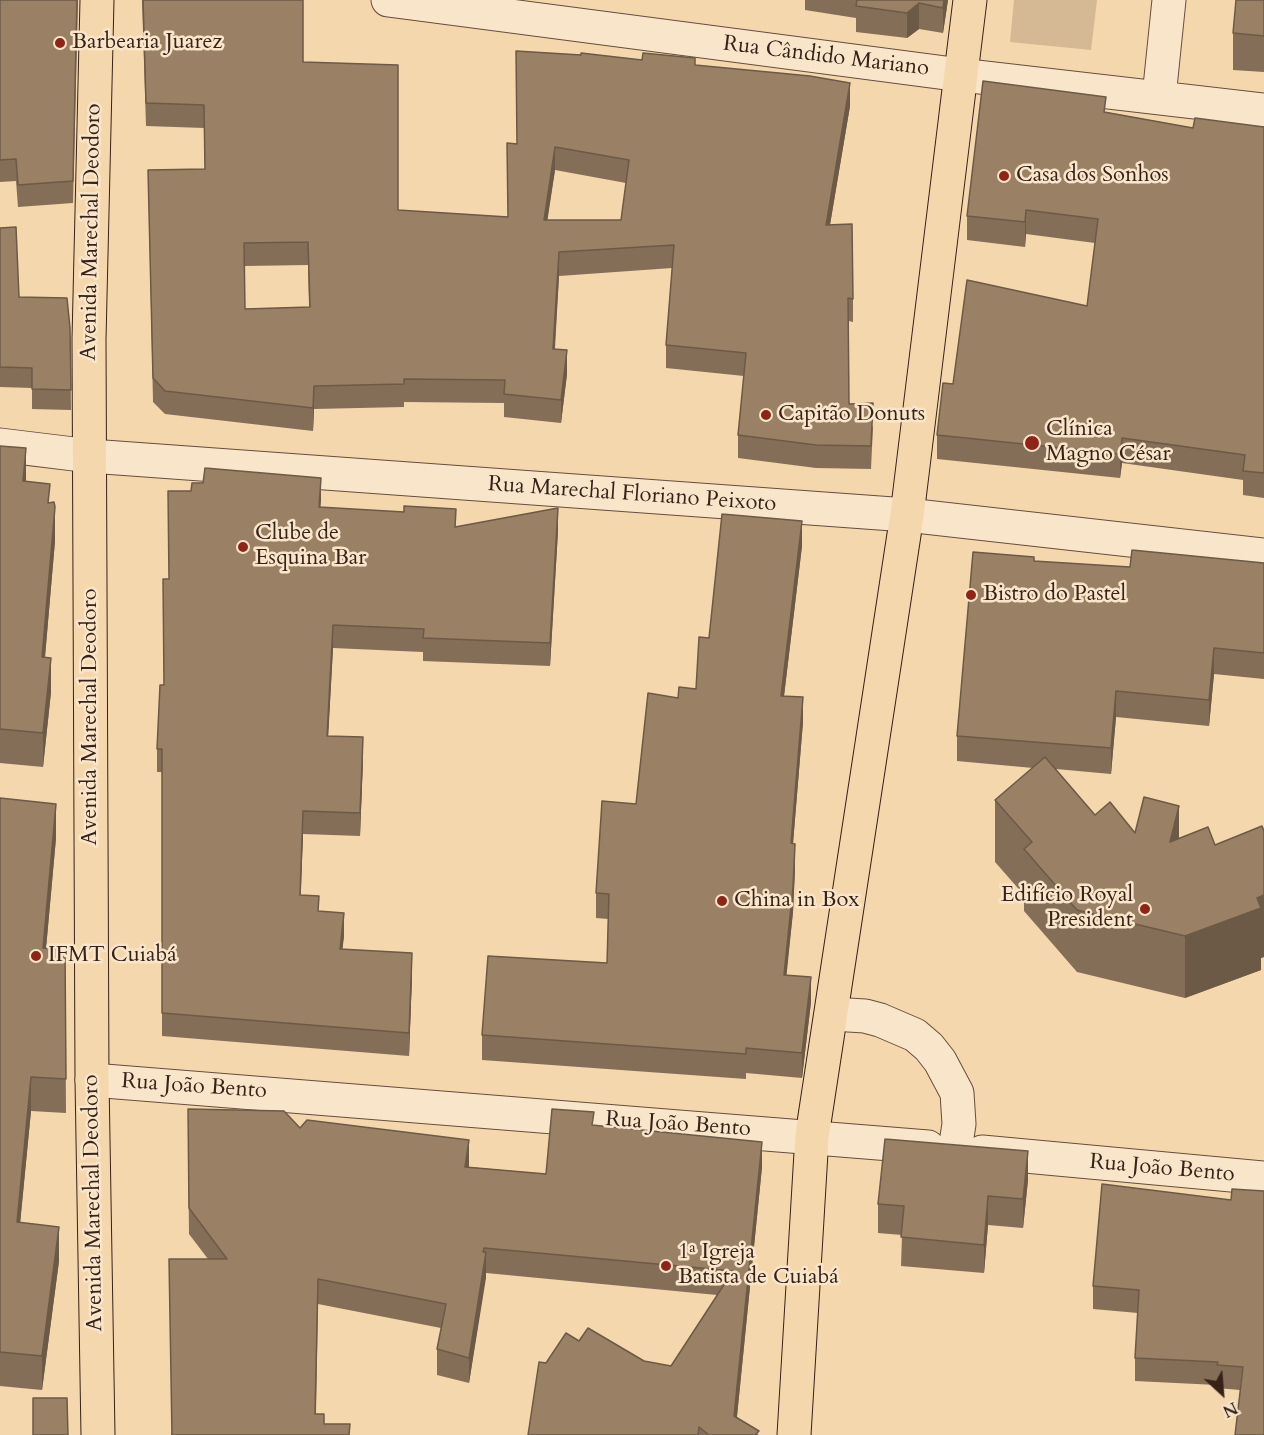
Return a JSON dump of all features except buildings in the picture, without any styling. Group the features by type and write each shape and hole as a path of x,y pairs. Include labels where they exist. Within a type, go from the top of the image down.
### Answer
{"main road":[{"name":"Avenida Marechal Deodoro","path":"98,0 89,339 92,1080 98,1435"},
{"path":"794,1435 812,1136 907,515 970,0"}],"street":[{"name":"Rua Cândido Mariano","path":"388,0 961,75 1264,110"},
{"path":"1160,97 1169,0"},
{"name":"Rua Marechal Floriano Peixoto","path":"0,445 90,456 907,515 1264,555"},
{"path":"832,1014 880,1020 915,1035 929,1047 940,1061 957,1093 959,1124 955,1149"},
{"name":"Rua João Bento","path":"92,1080 812,1136 1264,1178"}],"shaded area":[{"path":"1014,0 1097,0 1091,50 1010,42"}],"place":[{"name":"Barbearia Juarez","path":"60,43"},
{"name":"Casa dos Sonhos","path":"1004,176"},
{"name":"Capitão Donuts","path":"766,415"},
{"name":"Clínica Magno César","path":"1032,443"},
{"name":"Clube de Esquina Bar","path":"243,547"},
{"name":"Bistro do Pastel","path":"971,595"},
{"name":"China in Box","path":"722,901"},
{"name":"Edifício Royal President","path":"1145,909"},
{"name":"IFMT Cuiabá","path":"36,956"},
{"name":"1ª Igreja Batista de Cuiabá","path":"666,1266"}]}
